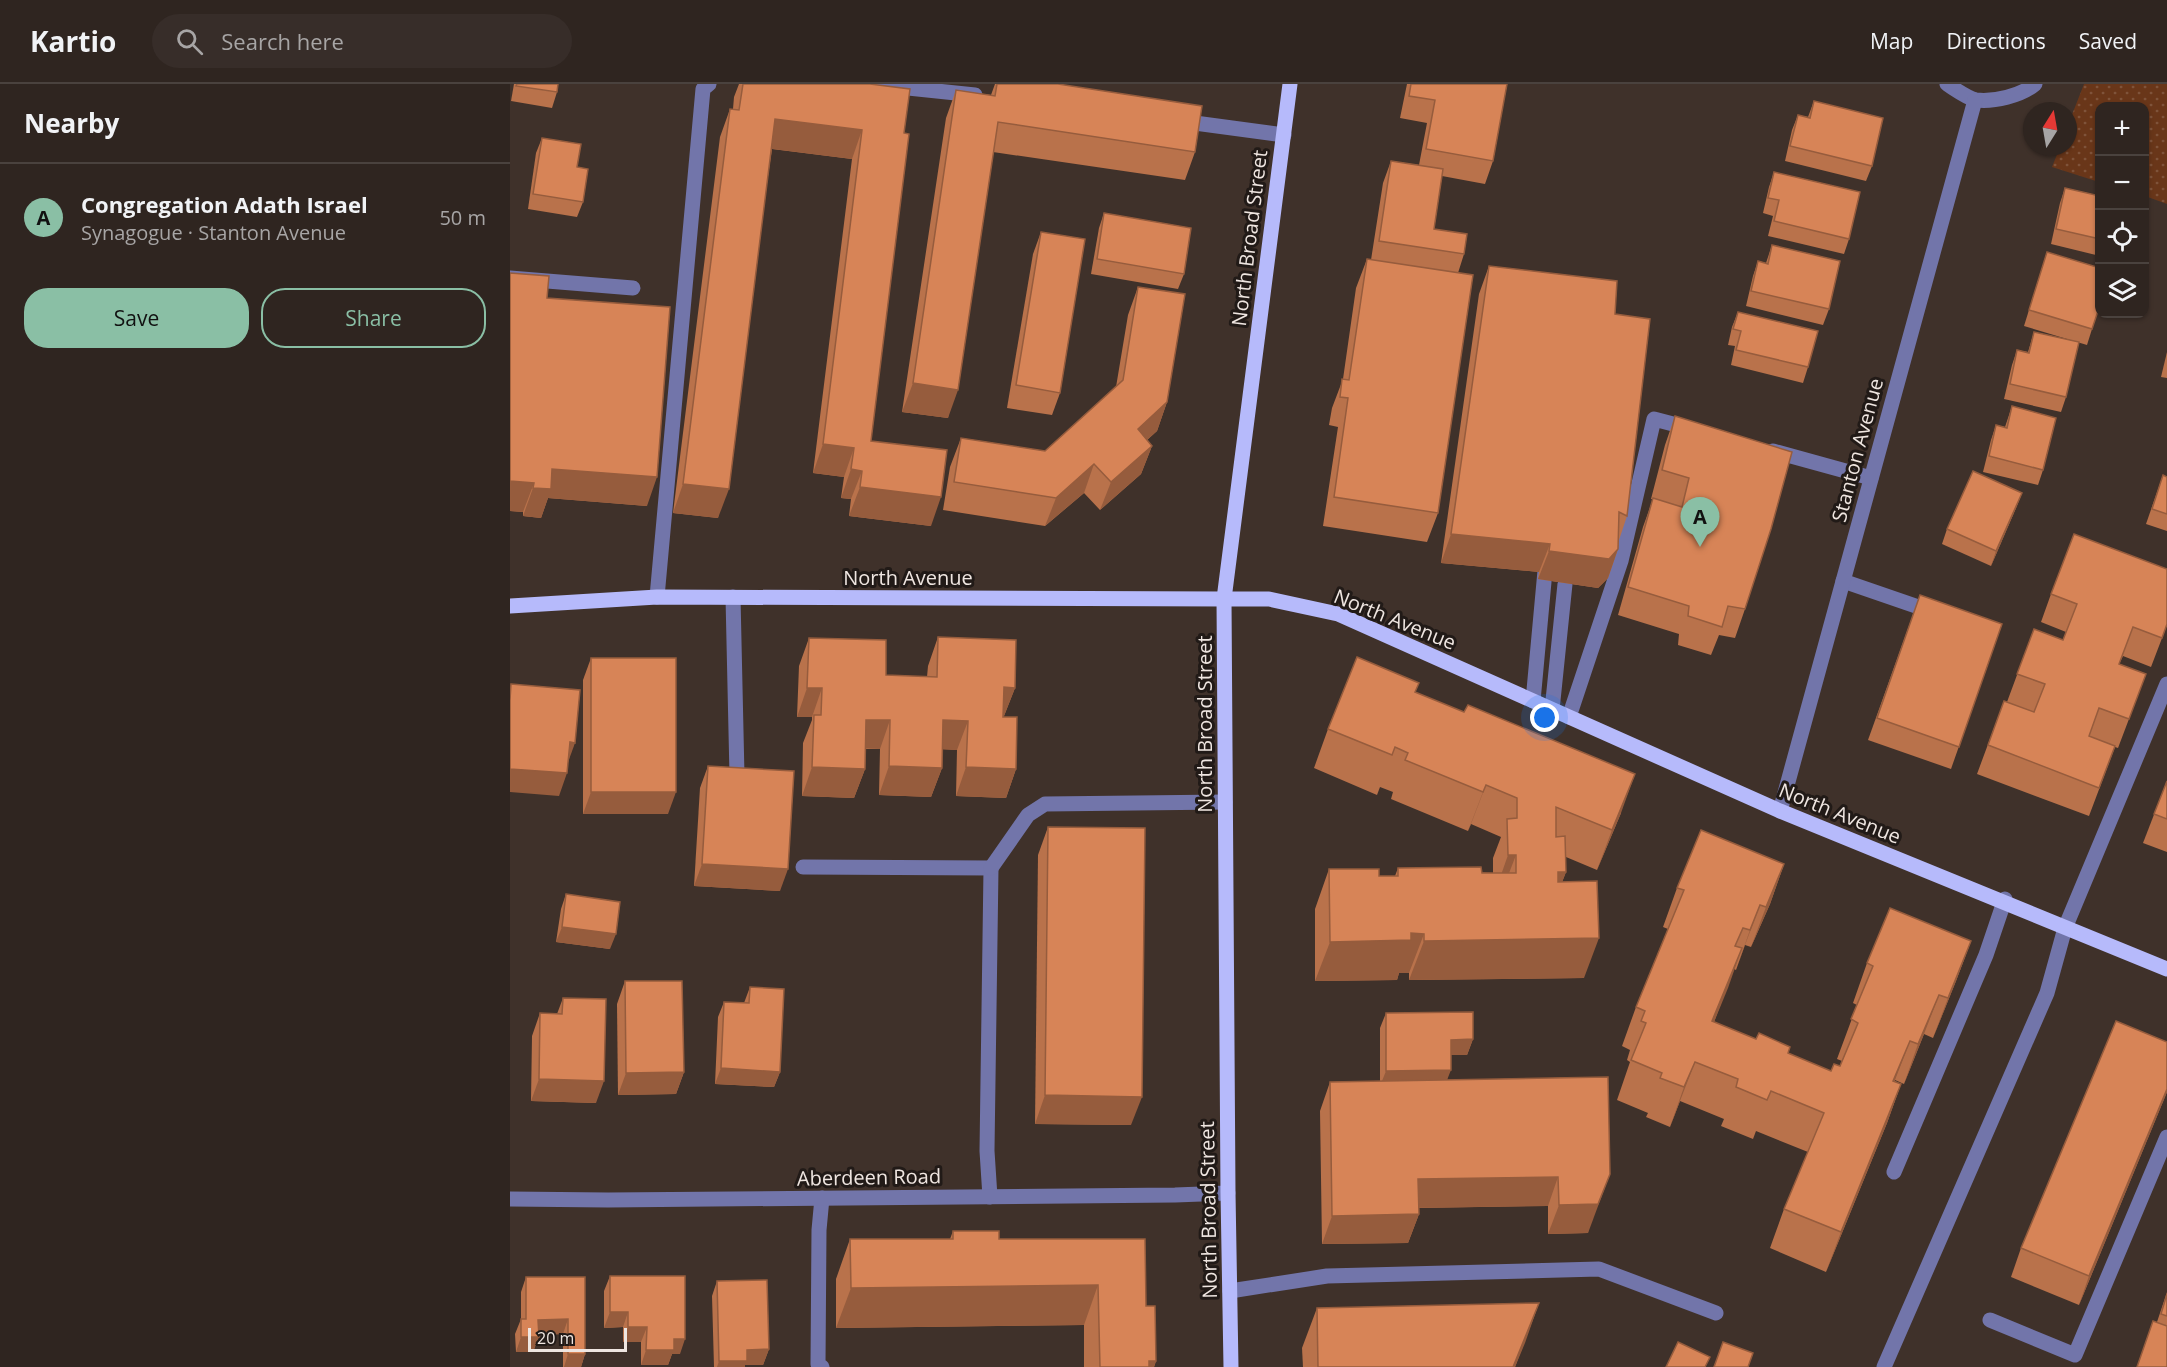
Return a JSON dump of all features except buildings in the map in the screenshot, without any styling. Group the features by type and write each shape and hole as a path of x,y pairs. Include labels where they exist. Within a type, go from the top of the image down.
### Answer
{"main road":[{"name":"North Broad Street","path":"1231,1367 1224,598 1290,84"},
{"name":"North Avenue","path":"510,606 657,597 1224,598 1269,599 1338,614 1780,812 2005,901 2167,969"}],"street":[{"path":"657,597 702,100 704,88 709,84"},
{"path":"870,84 989,96"},
{"path":"1947,84 1975,100 2005,97 2029,89 2035,84"},
{"name":"Stanton Avenue","path":"1780,812 1975,100"},
{"path":"1163,119 1284,135"},
{"path":"510,278 633,288"},
{"path":"1569,717 1621,561 1654,419 1711,434"},
{"path":"1756,447 1871,478"},
{"path":"1533,701 1547,549"},
{"path":"1843,581 1949,618"},
{"path":"1552,710 1565,584"},
{"path":"733,597 737,776"},
{"path":"1884,1367 2047,993 2066,928 2167,684"},
{"path":"990,1197 987,1151 990,868 1028,815 1045,804 1226,802"},
{"path":"803,867 990,868"},
{"path":"1894,1172 1986,955 2005,901"},
{"path":"1990,1320 2075,1355 2167,1137"},
{"name":"Aberdeen Road","path":"510,1199 990,1197 1228,1193"},
{"path":"822,1198 819,1230 818,1364 822,1367"},
{"path":"1230,1291 1327,1276 1599,1269 1716,1313"}],"shaded area":[{"path":"2084,84 2167,84 2167,204 2149,197 2149,102 2095,102 2095,181 2052,167 2056,156 2077,156 2077,102"}],"place":[{"name":"Congregation Adath Israel","path":"1700,547"}]}
